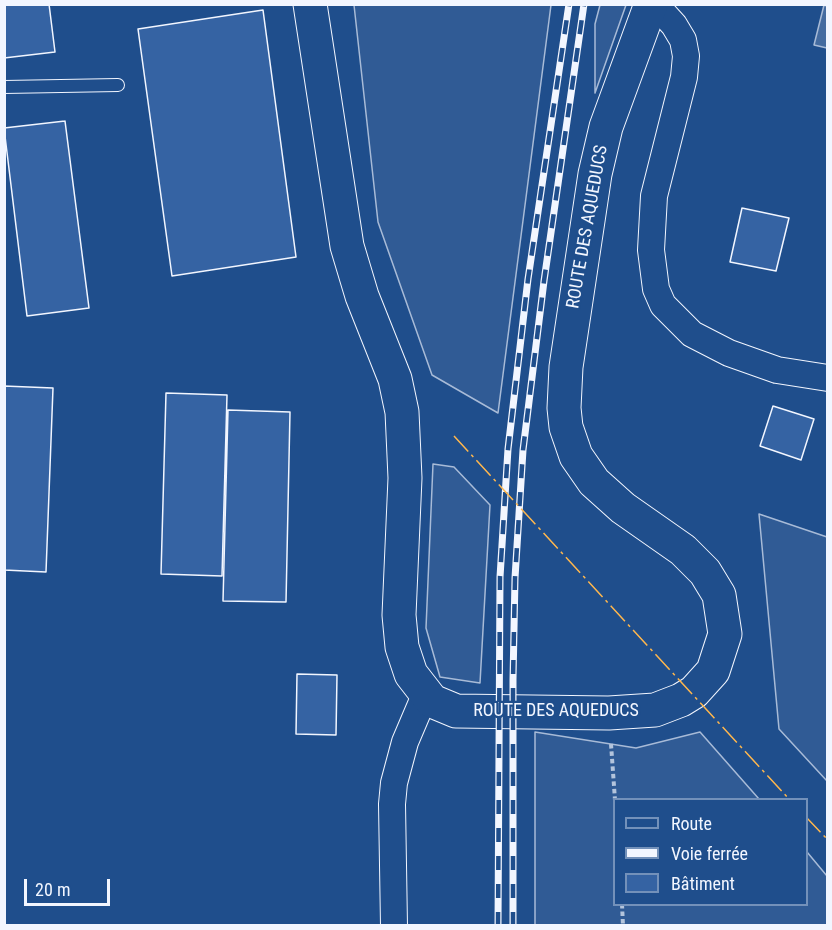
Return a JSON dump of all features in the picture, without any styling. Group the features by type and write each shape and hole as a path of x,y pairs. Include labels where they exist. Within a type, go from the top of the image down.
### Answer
{"main road":[{"path":"310,4 347,246 355,275 394,379 402,412 405,478 400,632 411,674 425,695"},
{"name":"ROUTE DES AQUEDUCS","path":"425,695 439,705 456,711 609,713 656,710 694,692 713,671 725,634 719,595 705,572 683,550 623,508 594,482 576,456 566,427 564,408 566,367 595,174 606,127 650,6"}],"street":[{"path":"650,6 664,14 674,25 683,40 686,56 684,76 654,196 651,250 656,289 663,305 692,334 729,353 777,370 828,378"},
{"path":"394,926 392,804 394,783 405,742 425,695"}],"lane":[{"path":"4,87 118,85"}],"path":[{"path":"609,713 615,798"},
{"path":"622,906 623,926"}],"shaded area":[{"path":"354,5 551,5 498,413 432,375 378,222"},
{"path":"600,5 626,5 595,93 595,24"},
{"path":"824,5 827,6 827,48 814,45"},
{"path":"433,464 454,467 490,505 480,683 440,677 426,628"},
{"path":"759,514 827,537 827,781 779,729"},
{"path":"535,732 636,748 700,732 758,798 613,798 613,906 808,906 808,853 827,876 827,925 535,925"}],"building":[{"path":"4,4 49,4 55,52 4,58"},
{"path":"263,10 296,257 172,276 138,29"},
{"path":"65,121 89,308 27,316 4,128"},
{"path":"742,208 789,218 776,271 730,262"},
{"path":"4,386 53,388 46,572 4,570"},
{"path":"166,393 227,395 222,576 161,574"},
{"path":"773,406 814,419 801,460 760,446"},
{"path":"228,410 290,412 286,602 223,601"},
{"path":"297,674 337,675 336,735 296,734"}],"railway":[{"path":"498,926 500,577 508,449 528,279 569,4"},
{"path":"513,926 515,578 523,450 544,281 584,4"}],"power":[{"path":"454,436 788,798"},
{"path":"808,819 828,840"}]}
